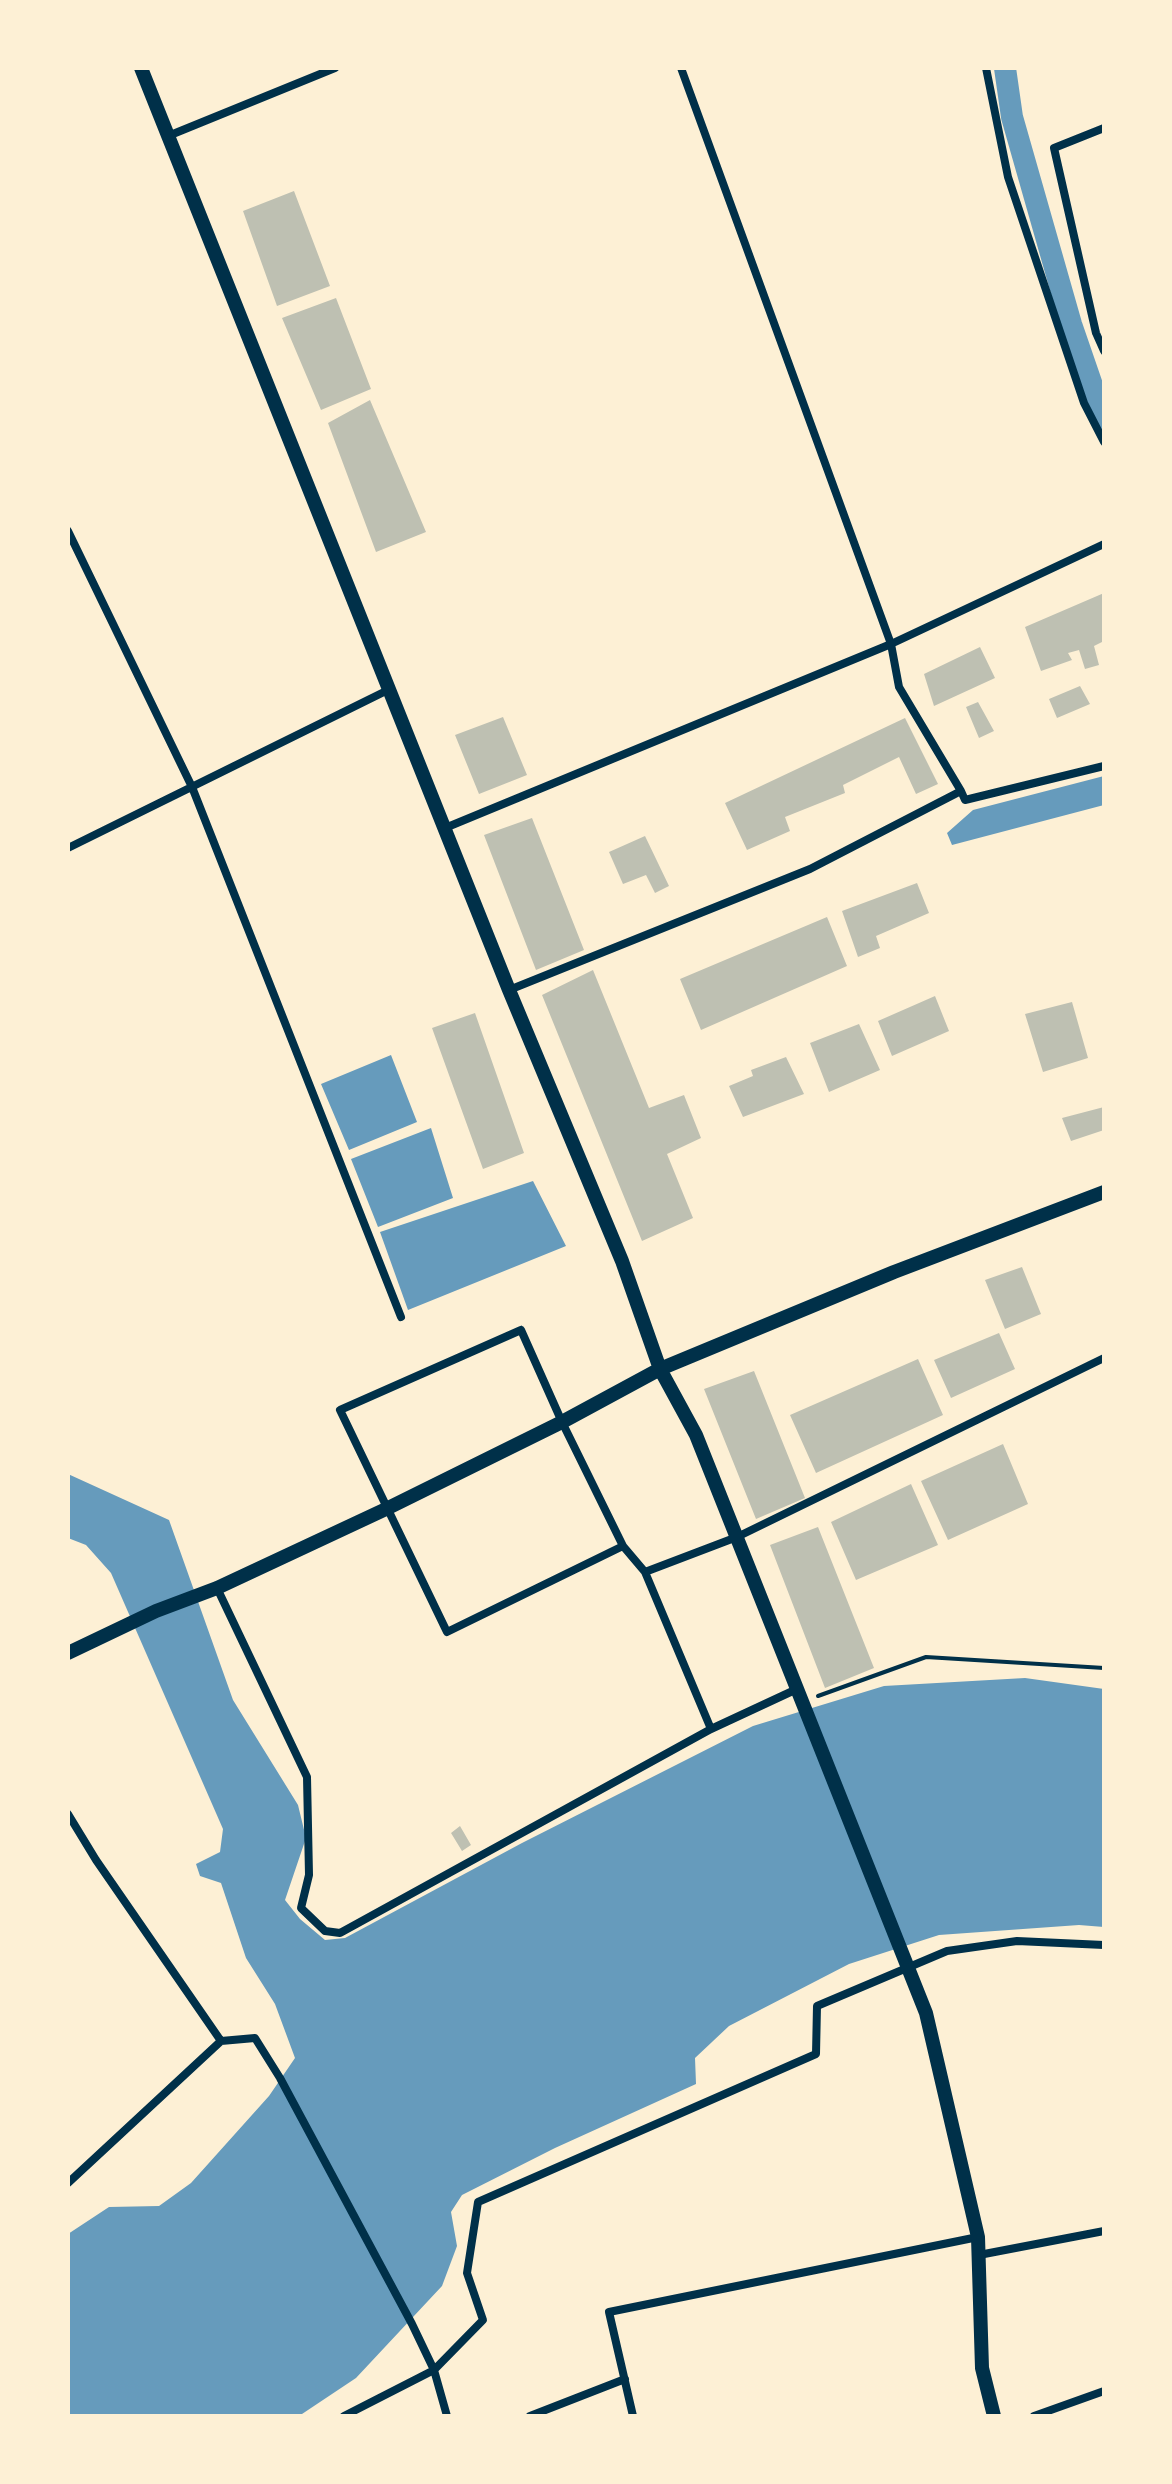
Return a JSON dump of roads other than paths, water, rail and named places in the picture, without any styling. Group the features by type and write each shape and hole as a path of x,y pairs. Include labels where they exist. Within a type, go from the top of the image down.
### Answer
{"street":[{"path":"141,68 388,690 622,1261 660,1369 696,1435 926,2013 978,2237 982,2368 994,2416"},
{"path":"168,136 335,68"},
{"path":"681,68 891,644 899,687 965,800 1104,766"},
{"path":"986,68 1008,177 1084,403 1104,442"},
{"path":"1104,128 1054,148 1104,351"},
{"path":"68,531 192,787 401,1317"},
{"path":"445,828 891,644 1104,544"},
{"path":"68,848 388,690"},
{"path":"509,990 810,869 961,791"},
{"path":"68,1653 386,1509 562,1422 660,1369 894,1272 1104,1192"},
{"path":"623,1546 447,1632 340,1410 521,1330 623,1546 645,1572 711,1729"},
{"path":"645,1572 737,1537 1104,1358"},
{"path":"217,1588 307,1777 309,1875 301,1908 325,1931 340,1933 711,1729 799,1695"},
{"path":"68,1814 96,1860 221,2041"},
{"path":"344,2416 434,2370 483,2320 467,2273 478,2202 816,2054 817,2006 947,1951 1017,1941 1104,1945"},
{"path":"68,2183 221,2041 255,2038 280,2078 412,2324 434,2370 447,2416"},
{"path":"979,2255 1104,2231"},
{"path":"633,2416 609,2312 978,2237"},
{"path":"530,2416 625,2379"},
{"path":"1034,2416 1104,2391"}],"water":[{"path":"1104,776 1104,805 952,845 947,833 973,810"},
{"path":"391,1055 417,1122 349,1150 321,1084"},
{"path":"431,1128 453,1198 378,1227 351,1159"},
{"path":"533,1181 566,1246 408,1310 380,1232"},
{"path":"68,1474 169,1520 233,1700 298,1805 306,1838 285,1900 300,1919 325,1940 345,1938 522,1843 753,1726 884,1686 1025,1678 1104,1689 1104,1927 1079,1925 939,1935 849,1964 729,2026 695,2058 696,2084 555,2148 462,2195 451,2212 457,2246 442,2286 356,2378 299,2416 68,2416 68,2234 109,2207 159,2206 191,2183 269,2096 295,2058 275,2004 246,1958 221,1883 200,1876 196,1864 220,1852 223,1829 111,1573 86,1545 68,1538"}],"waterway":[{"path":"1005,68 1012,117 1071,324 1104,420"}]}
